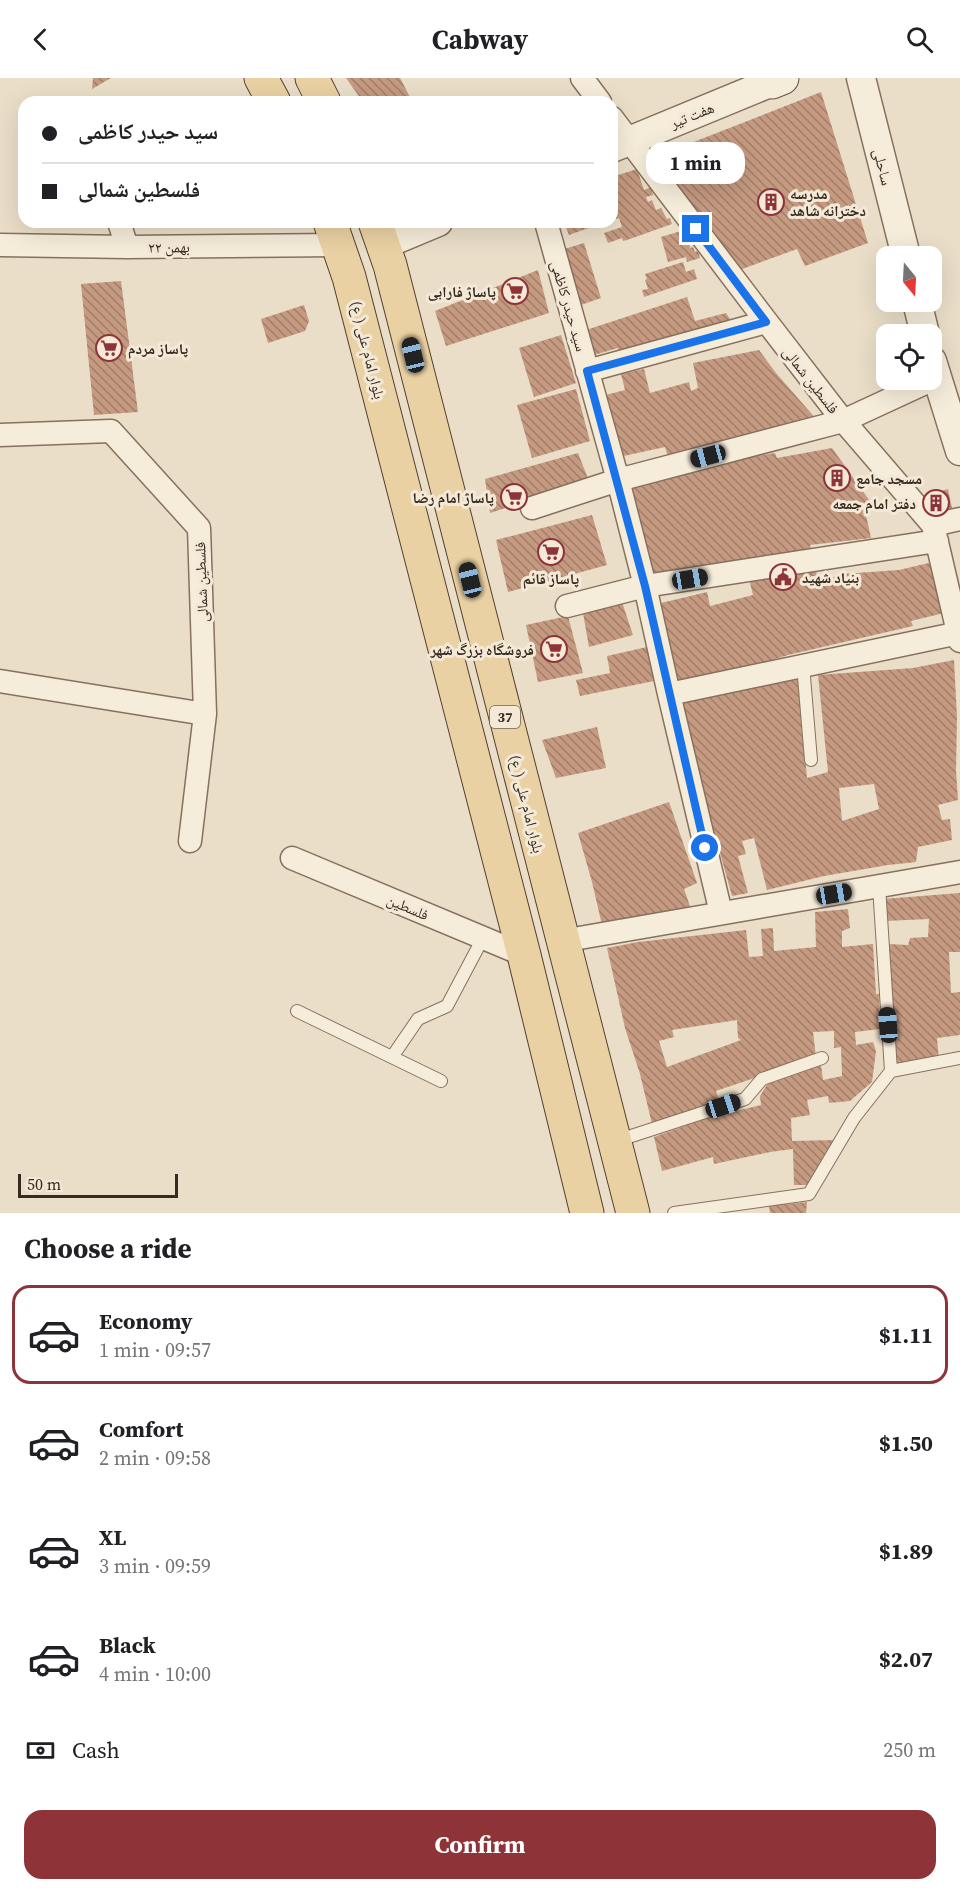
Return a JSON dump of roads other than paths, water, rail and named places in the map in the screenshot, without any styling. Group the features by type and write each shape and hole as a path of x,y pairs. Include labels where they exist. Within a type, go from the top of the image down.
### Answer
{"main road":[{"path":"261,78 271,96"},
{"path":"312,78 321,96"},
{"name":"بلوار امام علی ( ع)","path":"334,233 349,277 524,955 587,1213"},
{"name":"بلوار امام علی ( ع)","path":"379,234 390,265 633,1213"}],"street":[{"path":"582,78 596,96"},
{"name":"ساحلی","path":"861,78 903,246"},
{"name":"هفت تیر","path":"621,145 777,80"},
{"name":"فلسطین شمالی","path":"621,145 935,533 960,637"},
{"path":"121,228 127,247"},
{"path":"379,234 408,228"},
{"name":"سید حیدر کاظمی","path":"548,228 645,586 721,914"},
{"name":"۲۲ بهمن","path":"0,244 127,247 334,233"},
{"path":"587,371 766,322"},
{"path":"532,508 618,480 843,420 897,390"},
{"path":"941,390 960,451"},
{"name":"فلسطین شمالی","path":"0,435 111,430 199,528 205,714 190,841"},
{"path":"567,606 645,586 935,533 960,519"},
{"path":"669,694 803,665 960,637"},
{"path":"0,681 205,714"},
{"name":"فلسطین","path":"292,858 524,955"},
{"path":"562,940 960,872"}],"lane":[{"path":"803,665 811,760"},
{"path":"879,886 891,1071"},
{"path":"392,1057 418,1019 447,1006 483,938"},
{"path":"297,1011 441,1081"},
{"path":"615,1141 745,1099 762,1079 822,1058"},
{"path":"674,1213 808,1194 854,1118 891,1071 960,1058"}],"place":[{"name":"مدرسه دخترانه شاهد","path":"771,202"},
{"name":"پاساژ فارابی","path":"515,291"},
{"name":"پاساز مردم","path":"109,348"},
{"name":"مسجد جامع","path":"837,478"},
{"name":"پاساژ امام رضا","path":"514,497"},
{"name":"دفتر امام جمعه","path":"936,503"},
{"name":"پاساز قائم","path":"551,552"},
{"name":"بنیاد شهید","path":"783,577"},
{"name":"فروشگاه بزرگ شهر","path":"554,649"}]}
